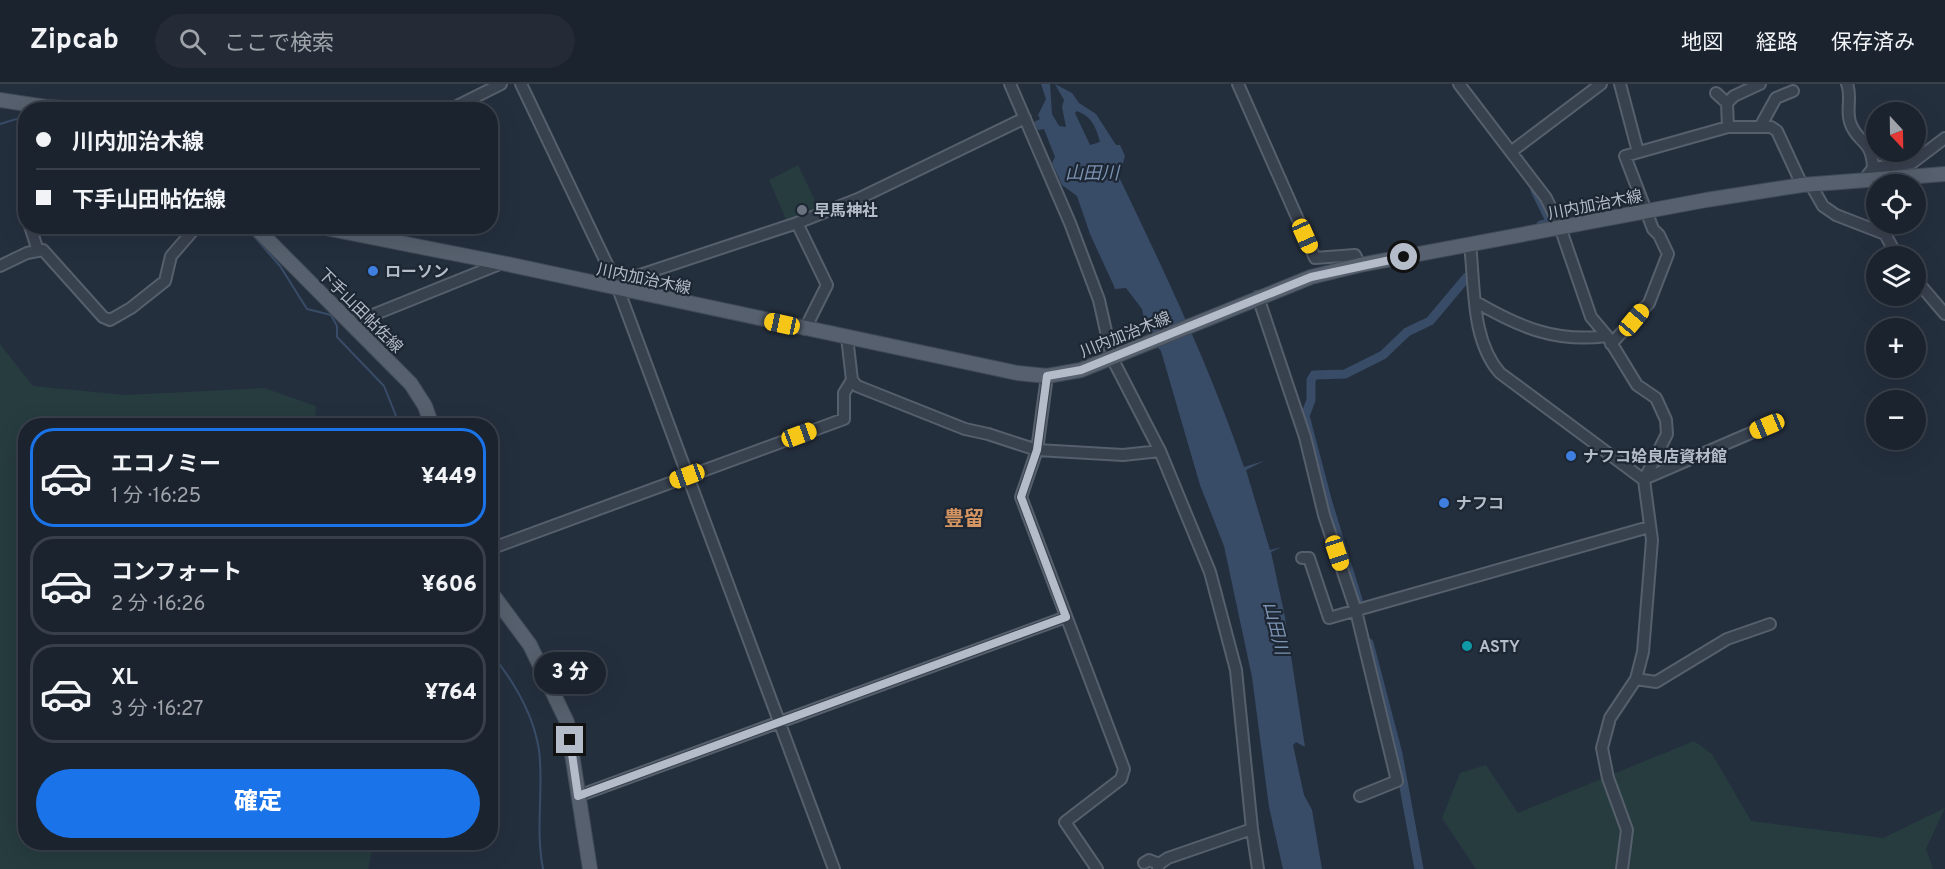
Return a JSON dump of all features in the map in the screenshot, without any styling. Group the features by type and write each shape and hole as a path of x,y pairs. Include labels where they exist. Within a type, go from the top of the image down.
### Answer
{"main road":[{"path":"0,100 18,103"},
{"name":"川内加治木線","path":"355,234 617,286 806,329 1017,373 1047,376 1081,370 1311,277 1360,265 1646,211 1807,185 1945,174"},
{"name":"下手山田帖佐線","path":"262,234 411,384 425,406 429,418"},
{"path":"498,602 531,645 559,700 567,722 590,869"}],"street":[{"path":"465,102 501,84"},
{"path":"521,84 617,286 834,869"},
{"path":"1010,84 1099,300 1114,357 1160,451 1210,572 1236,670 1258,869"},
{"path":"1238,84 1315,258 1355,255 1360,265"},
{"path":"1459,84 1546,198 1560,227 1591,317 1609,340 1637,385 1656,398 1666,420 1667,434 1644,480 1652,540 1646,632 1636,679 1610,718 1602,748 1608,778 1628,830 1622,869"},
{"path":"1512,151 1601,84"},
{"path":"1620,84 1638,152"},
{"path":"1847,84 1849,120 1854,130 1869,146 1873,168"},
{"path":"1726,103 1754,85"},
{"path":"1760,127 1776,98 1793,90"},
{"path":"1716,93 1726,103 1728,127"},
{"path":"617,286 797,224 858,199 1025,118"},
{"path":"1476,302 1516,325 1574,338 1609,340 1649,303 1668,254 1659,235 1653,229 1624,156 1728,127 1771,127 1777,131 1816,198 1836,215 1885,234 1892,246"},
{"path":"1864,180 1873,168 1912,163 1945,138"},
{"path":"797,224 827,285 806,329"},
{"path":"33,234 38,251"},
{"path":"0,266 27,252 43,250 103,317 110,320 131,308 165,281 171,256 190,234"},
{"path":"1470,245 1484,351 1500,373 1644,480"},
{"path":"353,323 502,263"},
{"path":"1926,292 1945,314"},
{"path":"1258,297 1305,437 1324,515 1356,611 1397,781 1360,796"},
{"path":"498,546 844,419 843,393 852,380 848,337"},
{"path":"1047,376 1037,450 1021,497 1124,769 1121,779 1065,822 1096,869"},
{"path":"852,380 865,391 964,429 988,434 1037,450 1123,455 1160,451"},
{"path":"1644,480 1767,426"},
{"path":"1302,558 1309,558 1329,618 1649,527"},
{"path":"578,796 780,724 1066,617"},
{"path":"1636,679 1656,682 1727,639 1770,624"},
{"path":"1144,863 1149,860 1158,866 1252,829"}],"green space":[{"path":"798,165 820,211 788,224 769,180"},
{"path":"0,344 33,386 125,395 264,388 316,406 315,418 18,418 18,850 372,850 368,869 0,869"},
{"path":"1694,741 1712,754 1751,821 1883,838 1945,808 1926,849 1933,869 1476,869 1442,818 1460,773 1486,765 1518,813"}],"water":[{"name":"山田川","path":"1041,84 1050,84 1052,114 1059,126 1066,127 1062,107 1064,100 1055,84 1072,93 1079,103 1096,114 1116,145 1120,145 1125,156 1119,177 1202,357 1244,467 1264,461 1246,470 1270,550 1282,547 1271,552 1285,617 1305,747 1296,742 1293,745 1304,795 1312,810 1322,869 1283,869 1269,807 1252,677 1224,546 1200,485 1161,351 1148,337 1142,309 1126,288 1115,289 1090,234 1077,196 1062,185 1052,163 1055,157 1044,129 1038,130 1034,122 1040,119 1038,115 1046,99","holes":["1077,111 1093,123 1100,142 1090,145 1075,113"]}],"waterway":[{"path":"0,124 18,118"},
{"path":"1535,190 1551,223 1541,225"},
{"path":"252,234 280,266 307,309 331,315 337,326 337,337 384,386 397,418"},
{"path":"1358,600 1328,503 1305,416 1311,400 1311,380 1314,375 1345,374 1383,355 1407,332 1430,321 1467,277"},
{"path":"1369,643 1398,754 1419,869"},
{"path":"498,662 521,697 536,736 540,765 540,839 543,869"}],"place":[{"name":"早馬神社","path":"802,210"},
{"name":"ローソン","path":"373,271"},
{"name":"ナフコ姶良店資材館","path":"1571,456"},
{"name":"ナフコ","path":"1444,503"},
{"name":"ASTY","path":"1467,646"}],"district":[{"name":"豊留","path":"964,518"}],"route":[{"path":"570,740 578,796 780,724 1066,617 1021,497 1037,450 1047,376 1081,370 1311,277 1404,257"}]}
